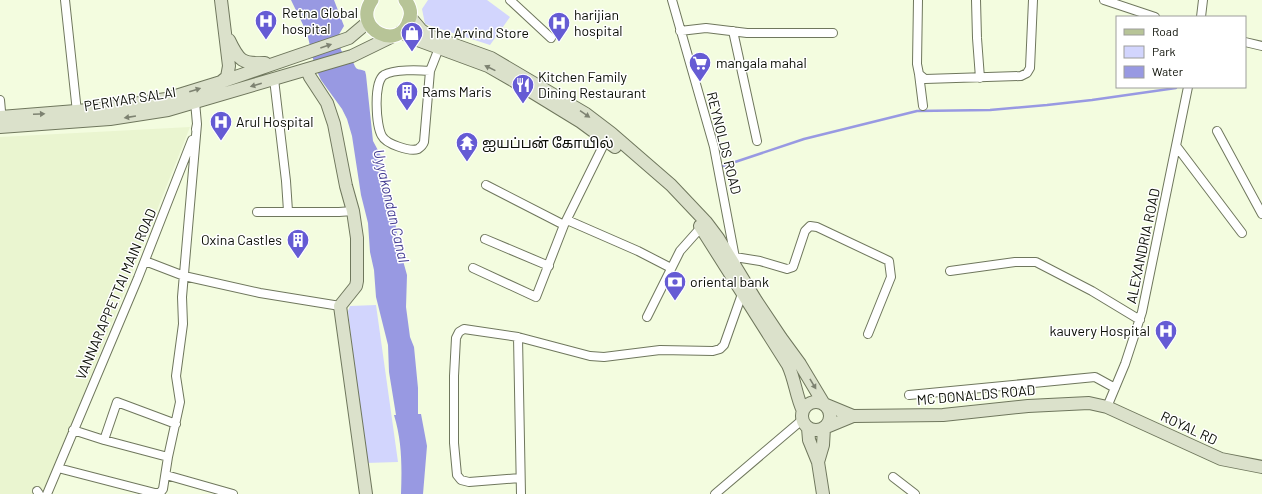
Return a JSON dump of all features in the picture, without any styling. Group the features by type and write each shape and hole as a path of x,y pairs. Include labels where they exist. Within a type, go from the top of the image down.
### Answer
{"main road":[{"path":"221,0 226,32 229,71 227,77 221,82"},
{"path":"364,0 371,27 381,34 397,34 488,66 581,122 606,140 676,199 718,238 781,338 800,364 824,404 828,408 830,419 824,428 824,445 818,462"},
{"path":"368,18 368,8 372,0"},
{"path":"397,34 408,23 411,10"},
{"path":"411,10 421,30 430,36 491,58 586,114 611,133 671,185 703,225 742,294 788,365 805,420 809,440 818,462 823,494"},
{"name":"PERIYAR SALAI","path":"1,122 166,99 221,82 349,38 368,18"},
{"path":"226,32 236,54 243,61 250,64 279,62"},
{"name":"PERIYAR SALAI","path":"1,122 124,118 168,110 352,56 397,34"},
{"path":"307,70 327,103 334,124 346,186 353,211 357,238 358,277 356,286 340,306 366,494"},
{"path":"805,420 806,407 814,402 824,404"},
{"name":"MC DONALDS ROAD","path":"824,404 853,416 943,416 1028,406 1089,403 1107,407"},
{"name":"ROYAL RD","path":"1107,407 1222,459 1262,467"},
{"path":"805,420 819,431 853,416"}],"street":[{"path":"65,0 77,112"},
{"path":"510,0 551,38"},
{"name":"REYNOLDS ROAD","path":"672,0 714,147 742,294"},
{"path":"918,0 917,64 922,106"},
{"path":"976,0 980,78"},
{"path":"919,74 925,79 1021,76 1027,73 1030,68 1033,0"},
{"path":"1104,0 1152,16"},
{"path":"1201,16 1204,0"},
{"path":"680,31 706,28 747,33 833,33"},
{"path":"733,32 757,141"},
{"path":"1246,42 1262,46"},
{"path":"430,71 418,70 388,73 381,78 377,92 377,110 381,135 385,140 400,147 415,149 419,148 424,142 430,71 439,48"},
{"path":"274,79 288,211"},
{"name":"ALEXANDRIA ROAD","path":"1107,407 1140,320 1177,147 1188,88"},
{"path":"0,100 1,122"},
{"name":"VANNARAPPETTAI MAIN ROAD","path":"47,494 145,261 190,146 197,124 195,102"},
{"path":"58,468 155,493 160,493 163,489 168,457 180,402 176,376 183,324 182,298 197,124"},
{"path":"1217,131 1262,214"},
{"path":"473,268 536,297 566,223 606,140"},
{"path":"1177,147 1242,233"},
{"path":"486,185 566,223 638,251 671,268"},
{"path":"257,212 288,211 303,213 353,211"},
{"path":"647,317 680,251 703,225"},
{"path":"735,257 760,261 786,269 793,267 805,231 810,226 817,227 889,260 891,276 868,334"},
{"path":"485,239 549,266"},
{"path":"145,261 184,276 260,293 340,306"},
{"path":"950,272 1015,262 1036,262 1092,291 1140,320"},
{"path":"520,478 469,482 461,480 457,475 454,443 454,376 456,338 459,332 464,329 518,337 590,356 604,357 660,350 713,351 720,349 724,345 742,294"},
{"path":"518,337 521,494"},
{"path":"909,395 1095,377 1115,388"},
{"path":"104,440 117,402 176,424"},
{"path":"715,494 805,420"},
{"path":"73,430 168,457"},
{"path":"166,475 233,494"},
{"path":"893,477 915,494"}],"shaded area":[{"path":"190,127 44,494 0,494 0,137"}],"green space":[{"path":"428,0 487,0 510,17 490,45 425,24 422,9"},
{"path":"376,305 398,462 366,463 348,311 350,306"}],"water":[{"name":"Uyyakondan Canal","path":"291,0 334,0 344,26 338,36 341,50 347,59 353,62 356,68 365,71 373,141 381,156 384,181 393,210 400,250 407,275 406,307 410,337 414,347 418,388 418,414 421,414 427,446 423,494 401,494 401,454 399,435 394,415 396,415 389,372 388,345 376,297 368,223 361,195 352,136 347,119 342,109 321,80 315,67 307,33"}],"waterway":[{"path":"720,167 804,139 917,111 990,110 1047,105 1176,88"}],"place":[{"name":"Retna Global hospital","path":"266,40"},
{"name":"harijian hospital","path":"559,42"},
{"name":"The Arvind Store","path":"412,52"},
{"name":"mangala mahal","path":"700,82"},
{"name":"Kitchen Family Dining Restaurant","path":"523,104"},
{"name":"Rams Maris","path":"407,112"},
{"name":"Arul Hospital","path":"221,142"},
{"name":"ஐயப்பன் கோயில்","path":"467,162"},
{"name":"Oxina Castles","path":"298,260"},
{"name":"oriental bank","path":"675,302"},
{"name":"kauvery Hospital","path":"1166,350"}]}
